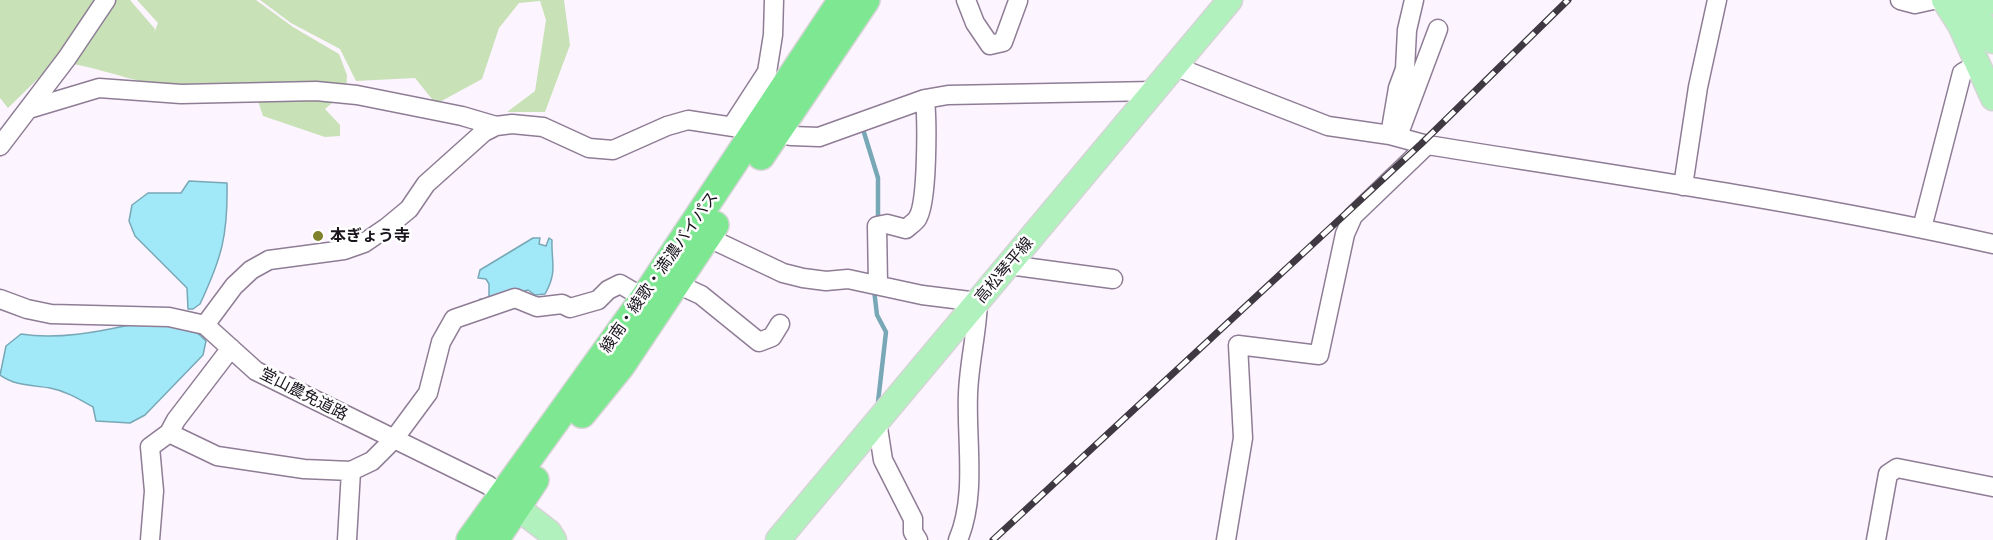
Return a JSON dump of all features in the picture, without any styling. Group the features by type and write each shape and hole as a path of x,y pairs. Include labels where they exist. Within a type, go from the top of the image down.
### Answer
{"highway":[{"name":"綾南・綾歌・満濃バイパス","path":"495,540 509,502 842,0"},
{"name":"綾南・綾歌・満濃バイパス","path":"470,540 509,502 677,284 707,237 754,130 866,0"}],"main road":[{"name":"高松琴平線","path":"778,540 1230,0"},
{"path":"1944,0 1960,25 1993,98"},
{"path":"1968,0 1993,41"},
{"path":"1977,0 1993,33"},
{"path":"509,502 549,532 554,540"}],"street":[{"path":"0,146 106,0"},
{"path":"754,130 773,35 774,0"},
{"path":"966,0 975,23 990,45 1003,42 1018,1"},
{"path":"1393,136 1398,88 1405,69 1407,30 1414,0"},
{"path":"1683,186 1698,87 1717,0"},
{"path":"1900,0 1915,4 1933,0"},
{"path":"1393,136 1438,28"},
{"path":"1922,228 1962,73 1977,64"},
{"path":"1174,66 1328,126 1393,136 1427,145 1683,186 1922,228 1993,244"},
{"path":"29,109 99,88 181,94 316,91 357,95 462,116 496,126"},
{"path":"205,325 234,286 251,270 269,260 344,250 364,243 386,228 409,208 426,184 484,132 496,126 512,124 543,127 589,148 613,150 667,126 688,120 819,137 925,99 948,95 1154,91"},
{"path":"878,284 877,226 887,224 906,229 918,218 923,199 927,118 925,99"},
{"path":"1226,540 1243,438 1238,345 1318,355 1344,234 1353,216 1427,145"},
{"path":"707,237 783,273 826,281 848,279 922,294 978,302 968,392 968,482 962,530 958,540"},
{"path":"1009,265 1113,279"},
{"path":"169,433 217,456 304,469 351,471 372,461 394,439 428,393 441,342 454,319 515,298 537,307 562,304 570,308 598,300 608,290 620,284 644,298 677,284 701,295 759,342 772,337 780,324"},
{"name":"堂山農免道路","path":"0,299 27,309 51,314 169,317 205,325 256,371 488,485 509,502"},
{"path":"150,540 154,491 150,447 169,433 176,420 231,348"},
{"path":"877,422 883,460 913,519 913,531 918,540"},
{"path":"1876,540 1888,474 1897,468 1993,487"},
{"path":"347,540 351,471"}],"green space":[{"path":"0,0 130,0 155,29 154,33 158,23 137,0 256,0 293,27 339,54 347,75 346,92 245,92 185,89 152,84 56,61 8,108 0,98"},
{"path":"260,0 564,0 570,45 545,112 507,112 535,91 546,20 540,1 519,3 499,28 482,79 436,104 415,78 356,81 340,49 291,23"},
{"path":"256,95 339,97 325,109 340,125 340,136 325,137 263,116"}],"water":[{"path":"189,181 227,183 225,232 222,245 214,273 200,304 193,309 188,309 187,288 135,236 129,221 132,205 148,193 181,193"},
{"path":"533,238 540,238 539,244 546,246 549,238 552,240 553,273 545,294 535,295 528,290 484,303 480,299 485,300 489,296 489,284 486,279 478,278 480,270"},
{"path":"134,324 182,326 199,334 206,341 203,355 145,415 130,423 96,421 93,407 62,391 18,383 0,375 6,346 21,334 63,336"}],"waterway":[{"path":"862,126 878,178 878,219"},
{"path":"874,290 877,315 886,332 878,402"}],"railway":[{"path":"993,540 1421,144 1568,0"}],"place":[{"name":"本ぎょう寺","path":"318,236"}]}
